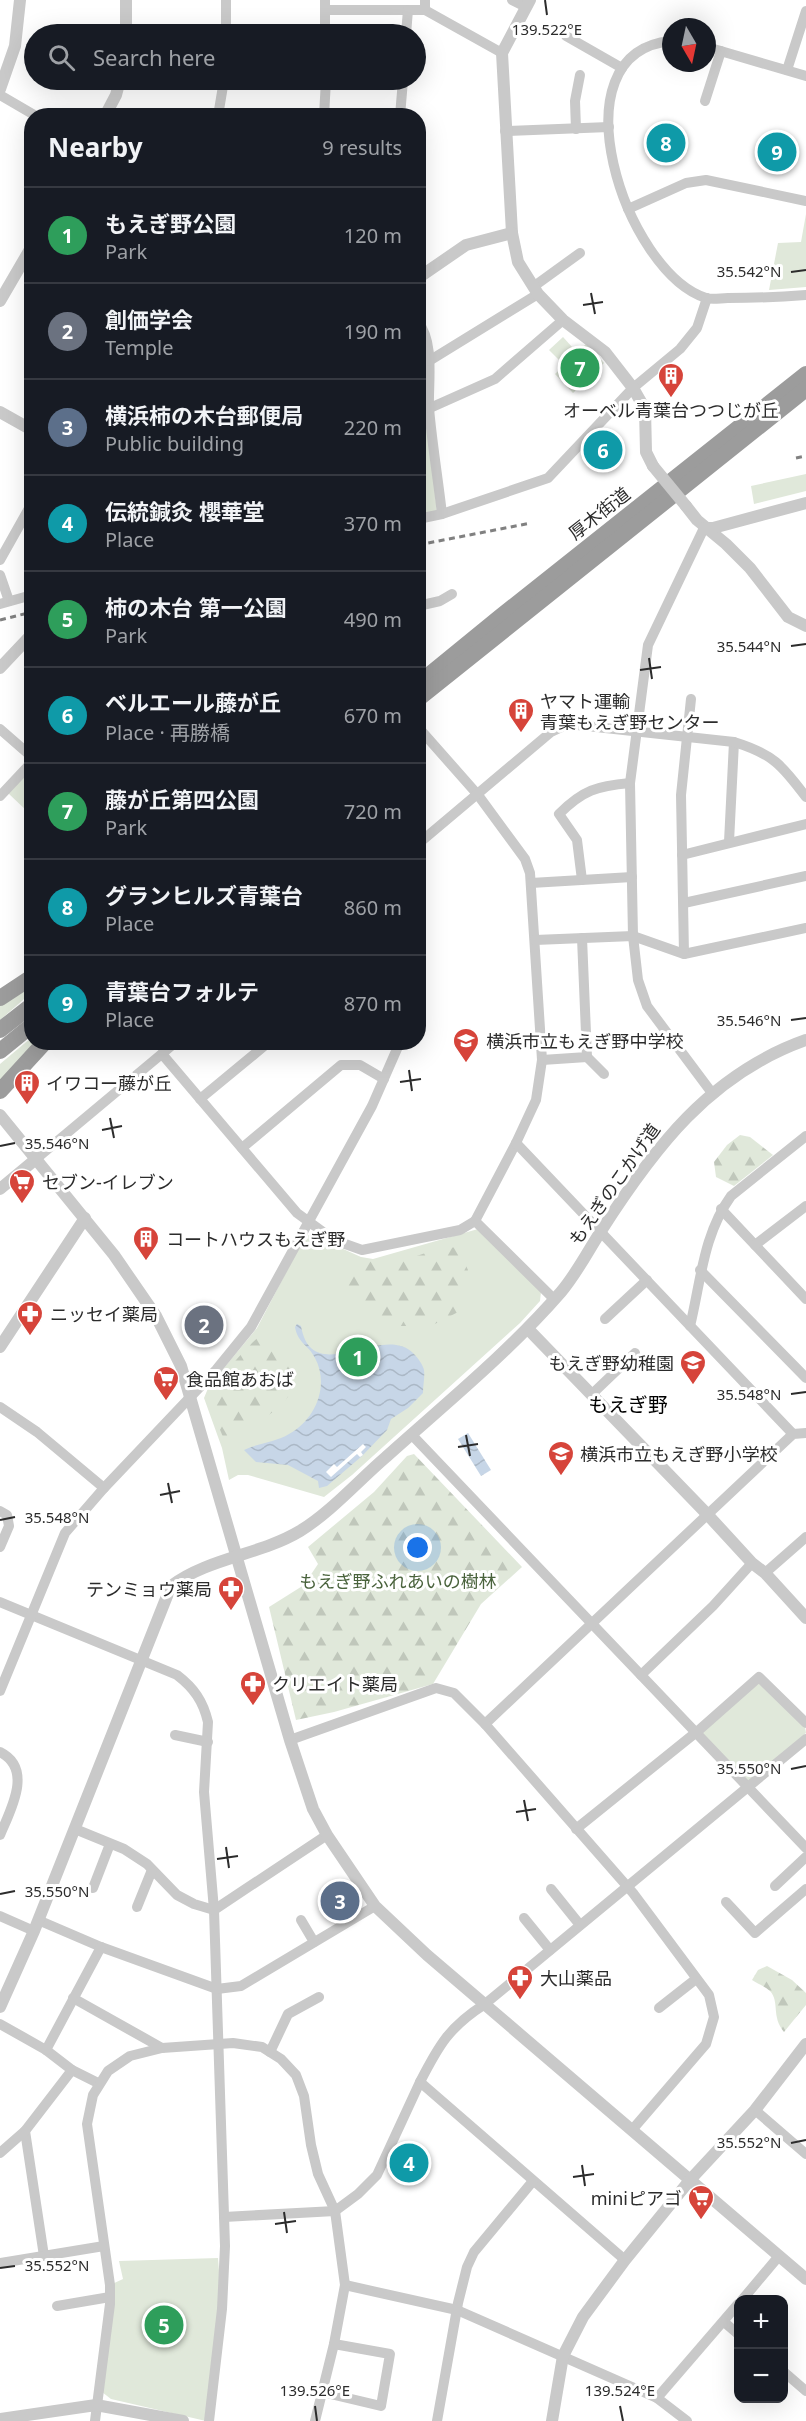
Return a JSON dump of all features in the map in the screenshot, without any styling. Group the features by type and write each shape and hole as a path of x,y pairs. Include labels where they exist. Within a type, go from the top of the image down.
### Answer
{"highway":[{"name":"厚木街道","path":"426,677 806,374"},
{"name":"厚木街道","path":"426,693 806,389"},
{"path":"0,998 24,982"},
{"path":"0,1030 24,1011"},
{"path":"0,1051 24,1032"},
{"path":"0,1091 38,1050"}],"street":[{"path":"0,89 15,46 20,0"},
{"path":"126,0 126,24"},
{"path":"226,0 226,24"},
{"path":"512,0 528,4 502,53 512,233 518,262 536,291 563,320 605,352 633,388 645,409 646,452 653,466 704,528 726,544 750,568 788,617 806,626"},
{"path":"325,24 325,5 408,10 425,5 502,53"},
{"path":"407,24 408,10"},
{"path":"787,70 806,11"},
{"path":"566,36 622,68"},
{"path":"662,44 641,50 622,68 610,95 609,127 620,189 651,252 670,276 685,288 707,298 806,295"},
{"path":"716,50 806,76"},
{"path":"705,101 721,51"},
{"path":"576,129 575,101 580,75"},
{"path":"110,108 118,90"},
{"path":"220,108 223,90"},
{"path":"324,108 325,90"},
{"path":"401,108 402,90"},
{"path":"0,95 24,109"},
{"path":"505,131 609,127"},
{"path":"628,209 686,183 706,180 806,201"},
{"path":"426,272 466,245 512,233"},
{"path":"429,361 536,291 580,253"},
{"path":"0,302 24,260"},
{"path":"426,517 548,478 633,388 680,349 697,328 707,298"},
{"path":"429,408 495,379 563,320"},
{"path":"426,338 429,361 429,408 442,514"},
{"path":"0,412 24,426"},
{"path":"704,528 713,528 806,503"},
{"path":"0,560 24,517"},
{"path":"704,528 648,645 630,783 633,936 638,980 647,1006 712,1093"},
{"path":"0,575 4,602 24,597"},
{"path":"426,604 440,601 452,594"},
{"path":"0,668 24,642"},
{"path":"684,954 681,795 691,699"},
{"path":"426,837 551,732 568,724 734,742 759,750 783,766 806,797"},
{"path":"0,729 24,750"},
{"path":"162,1054 297,1214 334,1240 362,1250 460,1230 475,1221 536,1100 542,1060 531,883 525,859 478,795 426,737"},
{"path":"729,842 734,742"},
{"path":"0,796 24,770"},
{"path":"582,880 577,840 559,814 585,791 602,785 630,783"},
{"path":"681,855 806,824"},
{"path":"684,903 806,876"},
{"path":"531,883 632,877"},
{"path":"535,940 633,936 684,954 806,928"},
{"path":"582,938 587,1056 604,1074"},
{"name":"もえぎのこかげ道","path":"0,2007 36,1925 171,1586 183,1577 285,1540 302,1530 528,1329 586,1257 601,1231 672,1132 712,1093 741,1071 806,1040"},
{"path":"0,1189 167,1050"},
{"path":"200,1099 259,1050"},
{"path":"0,1691 65,1533 104,1488 216,1370 251,1327 372,1106 397,1050"},
{"path":"542,1060 587,1056"},
{"path":"242,1148 341,1065 360,1065 384,1079"},
{"path":"0,1115 114,1255 156,1316 181,1366 290,1740 313,1809 327,1836 375,1906 427,1955 806,2279"},
{"path":"690,1326 707,1244 722,1209 731,1196 806,1136"},
{"path":"516,1143 793,1434"},
{"path":"755,1245 806,1206"},
{"path":"722,1209 806,1299"},
{"path":"0,1347 85,1218"},
{"path":"475,1221 554,1299"},
{"path":"700,1270 806,1378"},
{"path":"605,1319 647,1280"},
{"path":"528,1329 806,1618"},
{"path":"591,1395 635,1353"},
{"path":"0,1407 37,1432 104,1488"},
{"path":"485,1724 793,1434 806,1433"},
{"path":"411,1434 806,1848"},
{"path":"0,1511 7,1515 9,1526 0,1547"},
{"path":"765,1573 806,1537"},
{"path":"641,1675 713,1606 752,1563"},
{"path":"0,1602 177,1675 200,1697 208,1722 204,1792 214,1910 225,2246 222,2309 209,2421"},
{"path":"576,1829 696,1732 759,1677 806,1723"},
{"path":"290,1740 436,1688 454,1693 485,1724 627,1886 709,1995 714,2017 709,2038 700,2052 632,2130"},
{"path":"175,1735 207,1742"},
{"path":"224,2217 335,2211 358,2194 377,2175 441,2042 457,2024 485,2004 806,1739"},
{"path":"0,1752 10,1760 19,1779 18,1791 0,1836"},
{"path":"75,1828 136,1856 177,1895 194,1904 214,1910 327,1836"},
{"path":"93,1888 110,1844"},
{"path":"775,1886 806,1857"},
{"path":"137,1907 152,1870"},
{"path":"551,1889 558,1905 580,1925"},
{"path":"726,1902 755,1933 806,1889"},
{"path":"0,1916 36,1925 217,1989 241,1986 375,1906"},
{"path":"525,1918 550,1950"},
{"path":"300,1920 314,1942"},
{"path":"46,2050 101,1947"},
{"path":"659,2008 696,1979"},
{"path":"270,2052 288,2014 301,2012 319,1997"},
{"path":"73,1998 162,2049"},
{"path":"0,2024 46,2050 72,2070 98,2083"},
{"path":"95,2421 110,2297 110,2280 87,2124 89,2109 98,2083 108,2071 130,2056 162,2049 233,2043 262,2047 281,2059 296,2075 304,2096 318,2174 335,2211 345,2285 334,2344 315,2421"},
{"path":"552,2421 563,2356 583,2317 625,2260 690,2180 754,2110 806,2044"},
{"path":"0,2153 25,2131 72,2070"},
{"path":"420,2082 625,2260"},
{"path":"754,2110 806,2154"},
{"path":"25,2131 44,2256"},
{"path":"437,2421 467,2267 474,2252 533,2181"},
{"path":"0,2263 104,2246"},
{"path":"746,2295 778,2256"},
{"path":"345,2285 457,2310 657,2398 687,2421"},
{"path":"57,2306 110,2297"},
{"path":"657,2398 734,2309"},
{"path":"724,2322 734,2331"},
{"path":"322,2392 381,2406 390,2354 334,2344"},
{"path":"788,2376 806,2391"},
{"path":"0,2419 96,2405 183,2421"}],"green space":[{"path":"806,214 806,287 769,290 778,243 801,242"},
{"path":"563,337 573,348 559,360 549,350"},
{"path":"586,344 604,363 573,393 555,374"},
{"path":"426,407 437,512 426,514"},
{"path":"806,474 806,491 754,504 751,486"},
{"path":"24,776 24,808 8,793"},
{"path":"24,988 24,999 0,1020 0,1004"},
{"path":"24,1044 24,1050 31,1050 0,1083 0,1064"},
{"path":"740,1135 750,1137 773,1155 734,1186 716,1177 714,1162 727,1145"},
{"path":"478,1229 541,1292 540,1301 520,1323 352,1475 324,1497 248,1475 238,1475 229,1480 222,1448 204,1398 209,1386 257,1328 305,1236 312,1235 361,1257 373,1259"},
{"path":"457,1247 468,1270 460,1311 431,1326 393,1326 366,1315 349,1296 343,1280 355,1261 405,1260 437,1249"},
{"path":"263,1333 279,1347 295,1352 296,1381 285,1401 266,1417 223,1437 212,1410 212,1394 232,1365"},
{"name":"もえぎ野ふれあいの樹林","path":"414,1454 522,1567 481,1604 433,1684 334,1712 296,1720 269,1607 304,1585 318,1564 308,1547 374,1492 407,1456"},
{"path":"757,1684 764,1684 805,1727 806,1733 747,1786 699,1730"},
{"path":"767,1966 792,1980 806,1993 806,2005 784,2032 778,2020 773,1995 752,1980 758,1970"},
{"path":"218,2258 222,2309 206,2421 111,2399 102,2392 110,2285 123,2279 119,2261"}],"water":[{"path":"297,1324 301,1326 308,1344 319,1353 333,1354 385,1345 401,1346 414,1354 424,1370 423,1393 408,1408 391,1419 387,1430 362,1456 327,1486 319,1488 318,1481 288,1465 256,1462 244,1450 289,1434 298,1428 313,1411 320,1391 319,1369 313,1354 296,1333"},
{"path":"468,1433 491,1470 481,1476 458,1439"}],"pier":[{"path":"363,1444 366,1447 361,1452 363,1455 360,1457 357,1454 331,1477 326,1472 334,1464 337,1467"}],"railway":[{"path":"796,458 806,456"},
{"path":"426,543 531,523"},
{"path":"0,620 24,614"}],"place":[{"name":"グランヒルズ青葉台","path":"666,143"},
{"name":"青葉台フォルテ","path":"777,152"},
{"name":"藤が丘第四公園","path":"580,368"},
{"name":"オーベル青葉台つつじが丘","path":"671,399"},
{"name":"ベルエール藤が丘","path":"603,450"},
{"name":"ヤマト運輸 青葉もえぎ野センター","path":"521,734"},
{"name":"横浜市立もえぎ野中学校","path":"466,1064"},
{"name":"イワコー藤が丘","path":"27,1106"},
{"name":"セブン-イレブン","path":"22,1205"},
{"name":"コートハウスもえぎ野","path":"146,1262"},
{"name":"創価学会","path":"204,1325"},
{"name":"ニッセイ薬局","path":"30,1337"},
{"name":"もえぎ野公園","path":"358,1357"},
{"name":"もえぎ野幼稚園","path":"693,1386"},
{"name":"食品館あおば","path":"166,1402"},
{"name":"横浜市立もえぎ野小学校","path":"561,1477"},
{"name":"テンミョウ薬局","path":"231,1612"},
{"name":"クリエイト薬局","path":"253,1707"},
{"name":"横浜柿の木台郵便局","path":"340,1901"},
{"name":"大山薬品","path":"520,2001"},
{"name":"伝統鍼灸 櫻華堂","path":"409,2163"},
{"name":"miniピアゴ","path":"701,2221"},
{"name":"柿の木台 第一公園","path":"164,2325"}],"district":[{"name":"もえぎ野","path":"628,1404"}]}
